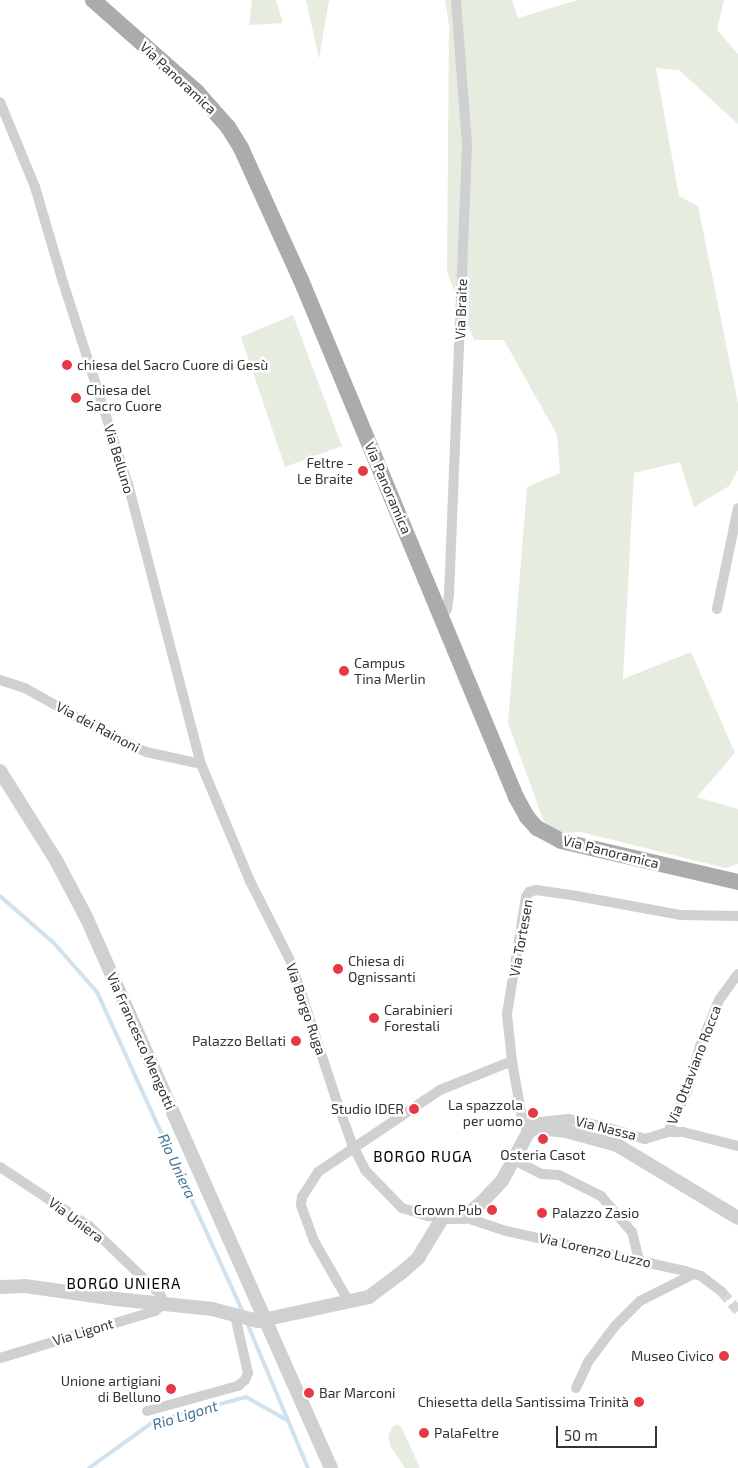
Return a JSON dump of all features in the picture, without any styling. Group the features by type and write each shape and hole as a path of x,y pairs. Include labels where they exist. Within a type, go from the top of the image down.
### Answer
{"main road":[{"name":"Via Panoramica","path":"93,0 197,92 228,127 241,148 301,280 516,797 527,817 537,828 561,840 738,882"}],"street":[{"name":"Via Braite","path":"442,616 447,608 449,595 467,144 456,0"},
{"name":"Via Belluno","path":"0,102 35,188 128,484 201,764"},
{"path":"717,609 738,508"},
{"name":"Via dei Rainoni","path":"0,680 25,688 96,728 146,752 201,764"},
{"name":"Via Borgo Ruga","path":"201,764 250,881 290,962 354,1148 365,1170 402,1208 428,1216 444,1217"},
{"name":"Via Francesco Mengotti","path":"0,771 57,862 87,919 261,1320 332,1468"},
{"name":"Via Tortesen","path":"533,1128 522,1118 512,1061 508,1014 524,904 529,892 536,890 569,894 681,915 738,916"},
{"name":"Via Ottaviano Rocca","path":"668,1132 688,1089 700,1046 719,1000 738,974"},
{"path":"350,1302 314,1240 301,1205 302,1197 318,1172 440,1090 512,1061"},
{"name":"Via Nassa","path":"533,1128 568,1119 609,1128 645,1139 668,1132 683,1132 738,1146"},
{"path":"0,1287 25,1286 212,1309 235,1316 261,1320 350,1302 369,1296 402,1273 418,1258 444,1217 464,1217 484,1200 502,1180 533,1128 566,1131 617,1145 738,1218"},
{"path":"514,1160 542,1174 559,1175 601,1196 632,1232 639,1260"},
{"name":"Via Uniera","path":"0,1167 89,1226 160,1294 164,1304"},
{"name":"Via Lorenzo Luzzo","path":"464,1217 506,1231 694,1274 715,1285 722,1292"},
{"path":"576,1388 588,1362 614,1326 640,1301 672,1283 694,1274"},
{"name":"Via Ligont","path":"0,1358 155,1311 164,1304"},
{"path":"147,1410 238,1386 245,1380 248,1373 235,1316"}],"shaded area":[{"path":"252,0 276,0 283,23 249,25"},
{"path":"306,0 329,0 319,59"},
{"path":"445,0 512,0 518,18 578,0 724,0 717,30 738,54 738,124 679,70 656,68 679,196 698,206 738,403 738,470 729,486 694,507 680,462 634,473 623,679 691,652 735,753 697,797 738,809 738,864 725,868 581,832 558,833 544,822 508,723 527,487 560,473 557,435 504,340 474,340 447,272 449,25"},
{"path":"293,315 342,446 285,467 241,337"},
{"path":"395,1425 401,1426 420,1468 405,1468 391,1447 388,1437"}],"waterway":[{"name":"Rio Uniera","path":"0,896 53,942 97,992 244,1314"},
{"name":"Rio Uniera","path":"247,1323 308,1468"},
{"name":"Rio Ligont","path":"89,1468 153,1422 246,1397 287,1420"}],"tunnel":[{"path":"722,1292 738,1311"}],"place":[{"name":"chiesa del Sacro Cuore di Gesù","path":"67,365"},
{"name":"Chiesa del Sacro Cuore","path":"76,398"},
{"name":"Feltre - Le Braite","path":"363,471"},
{"name":"Campus Tina Merlin","path":"344,671"},
{"name":"Chiesa di Ognissanti","path":"338,969"},
{"name":"Carabinieri Forestali","path":"374,1018"},
{"name":"Palazzo Bellati","path":"296,1041"},
{"name":"Studio IDER","path":"414,1109"},
{"name":"La spazzola per uomo","path":"533,1113"},
{"name":"Osteria Casot","path":"543,1139"},
{"name":"Crown Pub","path":"492,1210"},
{"name":"Palazzo Zasio","path":"542,1213"},
{"name":"Museo Civico","path":"724,1356"},
{"name":"Unione artigiani di Belluno","path":"171,1389"},
{"name":"Bar Marconi","path":"309,1393"},
{"name":"Chiesetta della Santissima Trinità","path":"639,1402"},
{"name":"PalaFeltre","path":"424,1433"}],"district":[{"name":"BORGO RUGA","path":"423,1157"},
{"name":"BORGO UNIERA","path":"124,1284"}]}
